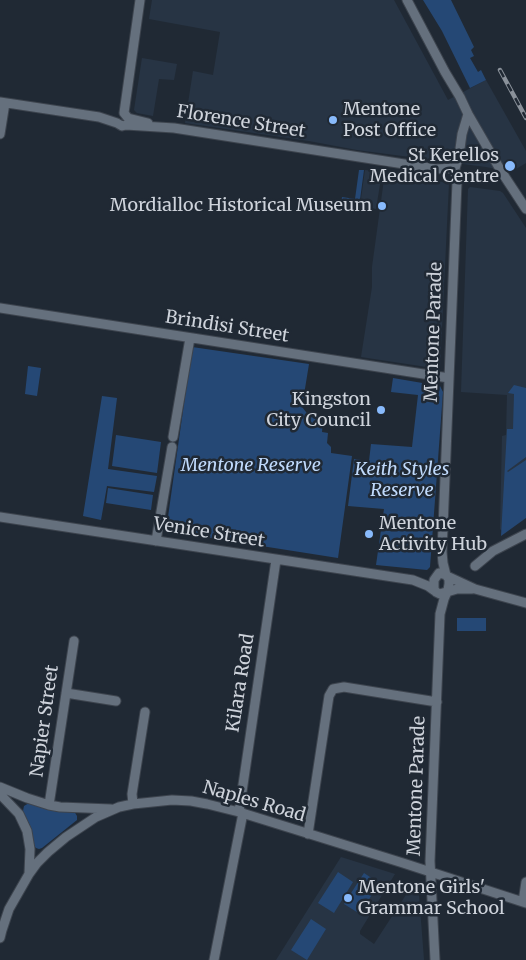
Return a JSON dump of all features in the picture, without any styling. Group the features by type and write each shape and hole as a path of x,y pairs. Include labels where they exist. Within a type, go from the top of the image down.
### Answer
{"street":[{"path":"122,119 140,0"},
{"path":"407,0 468,114 501,171 526,209"},
{"path":"0,134 2,102"},
{"name":"Florence Street","path":"2,102 122,119 160,127 456,173"},
{"name":"Mentone Parade","path":"442,575 456,173 462,132 468,114"},
{"name":"Brindisi Street","path":"0,308 449,378"},
{"path":"173,437 190,338"},
{"path":"156,541 172,447"},
{"name":"Venice Street","path":"0,517 413,580 435,591"},
{"path":"475,566 493,551 526,534"},
{"name":"Kilara Road","path":"214,960 241,812 247,750 276,560"},
{"path":"442,575 475,589 526,603"},
{"path":"442,575 433,582 435,591 440,594 457,590 475,589"},
{"path":"442,575 449,580 447,592"},
{"name":"Venice Street","path":"413,580 442,575"},
{"name":"Mentone Parade","path":"435,591 440,614 430,871 435,960"},
{"name":"Mentone Parade","path":"440,614 447,592"},
{"name":"Napier Street","path":"49,805 74,642"},
{"path":"308,834 329,696 333,689 344,688 437,702"},
{"path":"66,693 116,702"},
{"path":"133,804 132,794 145,712"},
{"path":"0,787 49,805 115,809"},
{"path":"0,794 19,814 25,824 30,849 29,874"},
{"path":"19,814 21,804 27,798"},
{"name":"Naples Road","path":"0,938 9,909 29,874 48,852 82,825 115,809 133,804 172,800 191,801 241,812 524,902"},
{"path":"76,807 80,814 82,825"},
{"path":"524,902 526,882"}],"shaded area":[{"path":"152,0 394,0 448,100 486,80 526,151 526,163 511,172 185,123 193,71 213,75 220,32 149,19"},
{"path":"142,58 177,64 174,80 159,79 153,116 137,113 134,110"},
{"path":"365,170 382,172 376,209 360,206"},
{"path":"385,172 449,183 440,369 361,357 372,287 372,267"},
{"path":"470,187 503,193 526,228 526,517 503,532 500,529 502,436 506,435 507,395 461,392 468,189"},
{"name":"Mentone Girls' Grammar School","path":"341,857 395,874 360,931 360,934 374,944 415,881 418,882 424,960 276,960"}],"green space":[{"path":"423,0 451,0 474,47 471,50 474,56 470,58 478,72 481,70 486,80 470,88 442,31"},
{"path":"359,170 364,170 359,207 341,205 342,197 355,199"},
{"name":"Mentone Reserve","path":"192,347 309,364 302,407 310,417 323,420 322,432 328,433 327,443 331,447 331,453 352,456 338,558 166,531"},
{"path":"28,366 41,368 37,396 25,394"},
{"name":"Keith Styles Reserve","path":"393,378 440,386 443,392 430,567 427,570 376,565 384,509 348,506 354,459 369,461 371,444 412,447 418,395 391,392"},
{"path":"514,385 526,388 526,457 507,471 526,460 526,518 501,536 507,429 513,429 514,394 508,393"},
{"path":"102,396 117,398 108,469 157,476 154,492 107,486 101,520 83,516"},
{"path":"116,435 161,442 157,473 112,466"},
{"path":"108,488 153,495 151,510 106,503"},
{"path":"457,618 486,618 486,631 457,631"},
{"path":"29,803 74,811 77,820 42,848 36,848 23,811 24,806"},
{"path":"338,872 353,882 334,913 318,903"},
{"path":"364,873 379,883 360,914 344,904"},
{"path":"311,919 326,929 307,960 291,950"}],"railway":[{"path":"500,70 526,118"}],"place":[{"name":"Mentone Post Office","path":"333,120"},
{"name":"St Kerellos Medical Centre","path":"510,166"},
{"name":"Mordialloc Historical Museum","path":"382,206"},
{"name":"Kingston City Council","path":"381,410"},
{"name":"Mentone Activity Hub","path":"369,534"},
{"name":"Mentone Girls' Grammar School","path":"348,898"}]}
